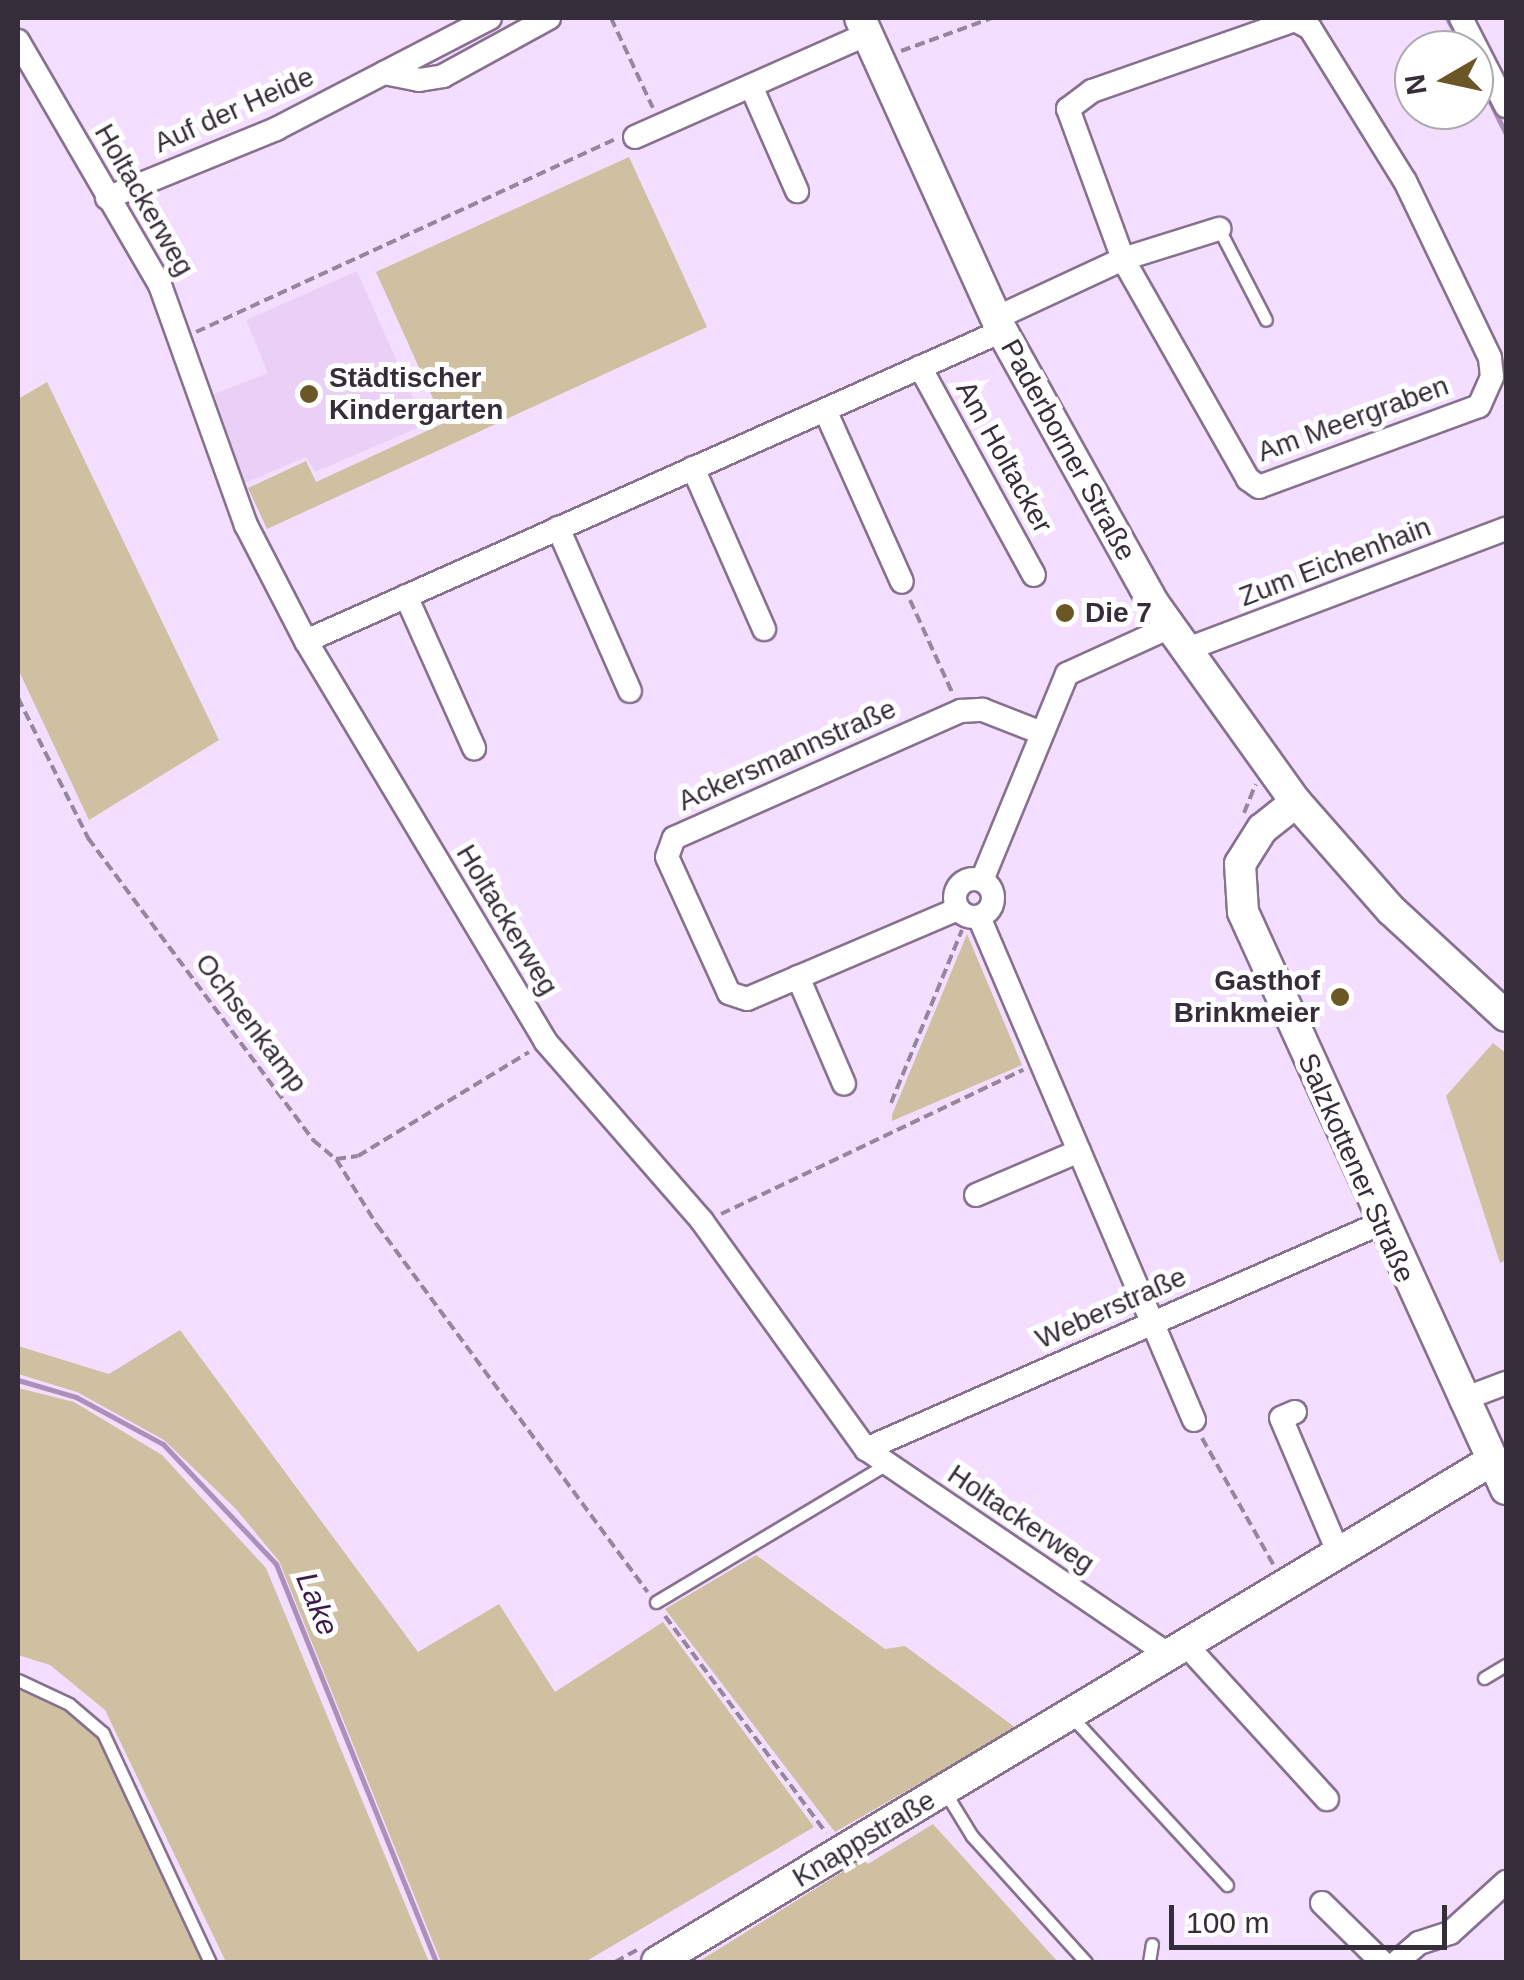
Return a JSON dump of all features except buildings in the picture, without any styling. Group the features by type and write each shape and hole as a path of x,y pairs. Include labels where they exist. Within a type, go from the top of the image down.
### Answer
{"street":[{"name":"Auf der Heide","path":"108,198 276,130 490,18"},
{"path":"384,73 419,80 443,76 549,18"},
{"path":"1461,18 1506,106"},
{"name":"Am Meergraben","path":"1295,20 1310,28 1404,180 1490,358 1489,395 1462,413 1259,487 1248,480 1123,259 1068,109 1078,96 1295,20"},
{"path":"635,138 868,37"},
{"name":"Paderborner Straße","path":"868,37 999,324 1080,479 1177,638 1296,802 1391,910 1506,1016"},
{"name":"Holtackerweg","path":"18,41 160,285 246,525 306,641 546,1042 702,1222 866,1449 1156,1648 1177,1654"},
{"path":"751,86 797,191"},
{"path":"999,324 1123,259 1220,229"},
{"name":"Am Holtacker","path":"306,641 920,368 999,324"},
{"name":"Am Holtacker","path":"920,368 1034,575"},
{"path":"825,410 902,582"},
{"path":"693,468 764,629"},
{"path":"558,528 630,691"},
{"name":"Zum Eichenhain","path":"1177,638 1506,530"},
{"path":"406,596 474,748"},
{"name":"Ackersmannstraße","path":"961,711 674,838 667,857 729,993 746,999 968,914 960,884 982,880 1067,674 1177,638"},
{"path":"961,711 984,710 1042,734"},
{"name":"Salzkottener Straße","path":"1296,802 1262,829 1240,864 1237,885 1242,912 1460,1400 1506,1490"},
{"path":"968,914 1041,1062 1194,1420"},
{"path":"798,977 844,1084"},
{"path":"976,1195 1079,1151"},
{"name":"Weberstraße","path":"866,1449 1381,1223"},
{"path":"1460,1400 1506,1383"},
{"path":"1295,1412 1280,1418 1338,1554"},
{"name":"Knappstraße","path":"657,1962 1177,1654 1491,1462"},
{"path":"1177,1654 1327,1799"},
{"path":"1396,1962 1419,1943 1450,1933 1506,1882"},
{"path":"1322,1903 1382,1962"}],"lane":[{"path":"1220,229 1266,320"},
{"path":"656,1602 887,1464"},
{"path":"1484,1678 1506,1665"},
{"path":"18,1680 69,1704 103,1733 210,1962"},
{"path":"1071,1716 1227,1884"},
{"path":"944,1792 972,1836 1086,1962"},
{"path":"1149,1962 1152,1944"}],"path":[{"path":"611,18 661,126"},
{"path":"868,37 992,18"},
{"path":"182,338 616,140 635,138"},
{"path":"902,582 961,711"},
{"name":"Ochsenkamp","path":"18,698 88,838 313,1140 336,1158 377,1225 840,1854"},
{"path":"892,1102 968,914"},
{"path":"336,1158 358,1156 546,1042"},
{"path":"702,1222 1041,1062"},
{"path":"1194,1420 1286,1586"}],"shaded area":[{"path":"629,157 707,327 267,529 248,488 306,461 316,482 444,423 376,272"},
{"path":"357,271 425,425 315,472 306,457 245,483 214,394 268,373 246,320"},
{"path":"47,382 219,740 89,820 18,669 18,399"},
{"path":"967,934 1022,1065 892,1121 892,1115"},
{"path":"1493,1043 1506,1053 1506,1260 1500,1263 1446,1096"},
{"path":"180,1330 418,1652 499,1604 555,1692 663,1622 814,1827 585,1962 441,1962 279,1561 235,1508 164,1440 77,1392 18,1374 18,1346 109,1374"},
{"path":"18,1388 74,1402 162,1455 266,1568 429,1962 226,1962 105,1710 50,1665 18,1655"},
{"path":"756,1555 885,1649 905,1646 1016,1728 835,1832 665,1609"},
{"path":"18,1685 65,1707 98,1737 205,1962 18,1962"},
{"path":"933,1824 1058,1962 698,1962 863,1859 868,1864"}],"waterway":[{"path":"1447,18 1453,30"},
{"path":"1494,110 1506,134"},
{"name":"Lake","path":"18,1380 76,1397 163,1444 276,1564 436,1962"}],"place":[{"name":"Städtischer Kindergarten","path":"309,394"},
{"name":"Die 7","path":"1065,613"},
{"name":"Gasthof Brinkmeier","path":"1340,997"}]}
